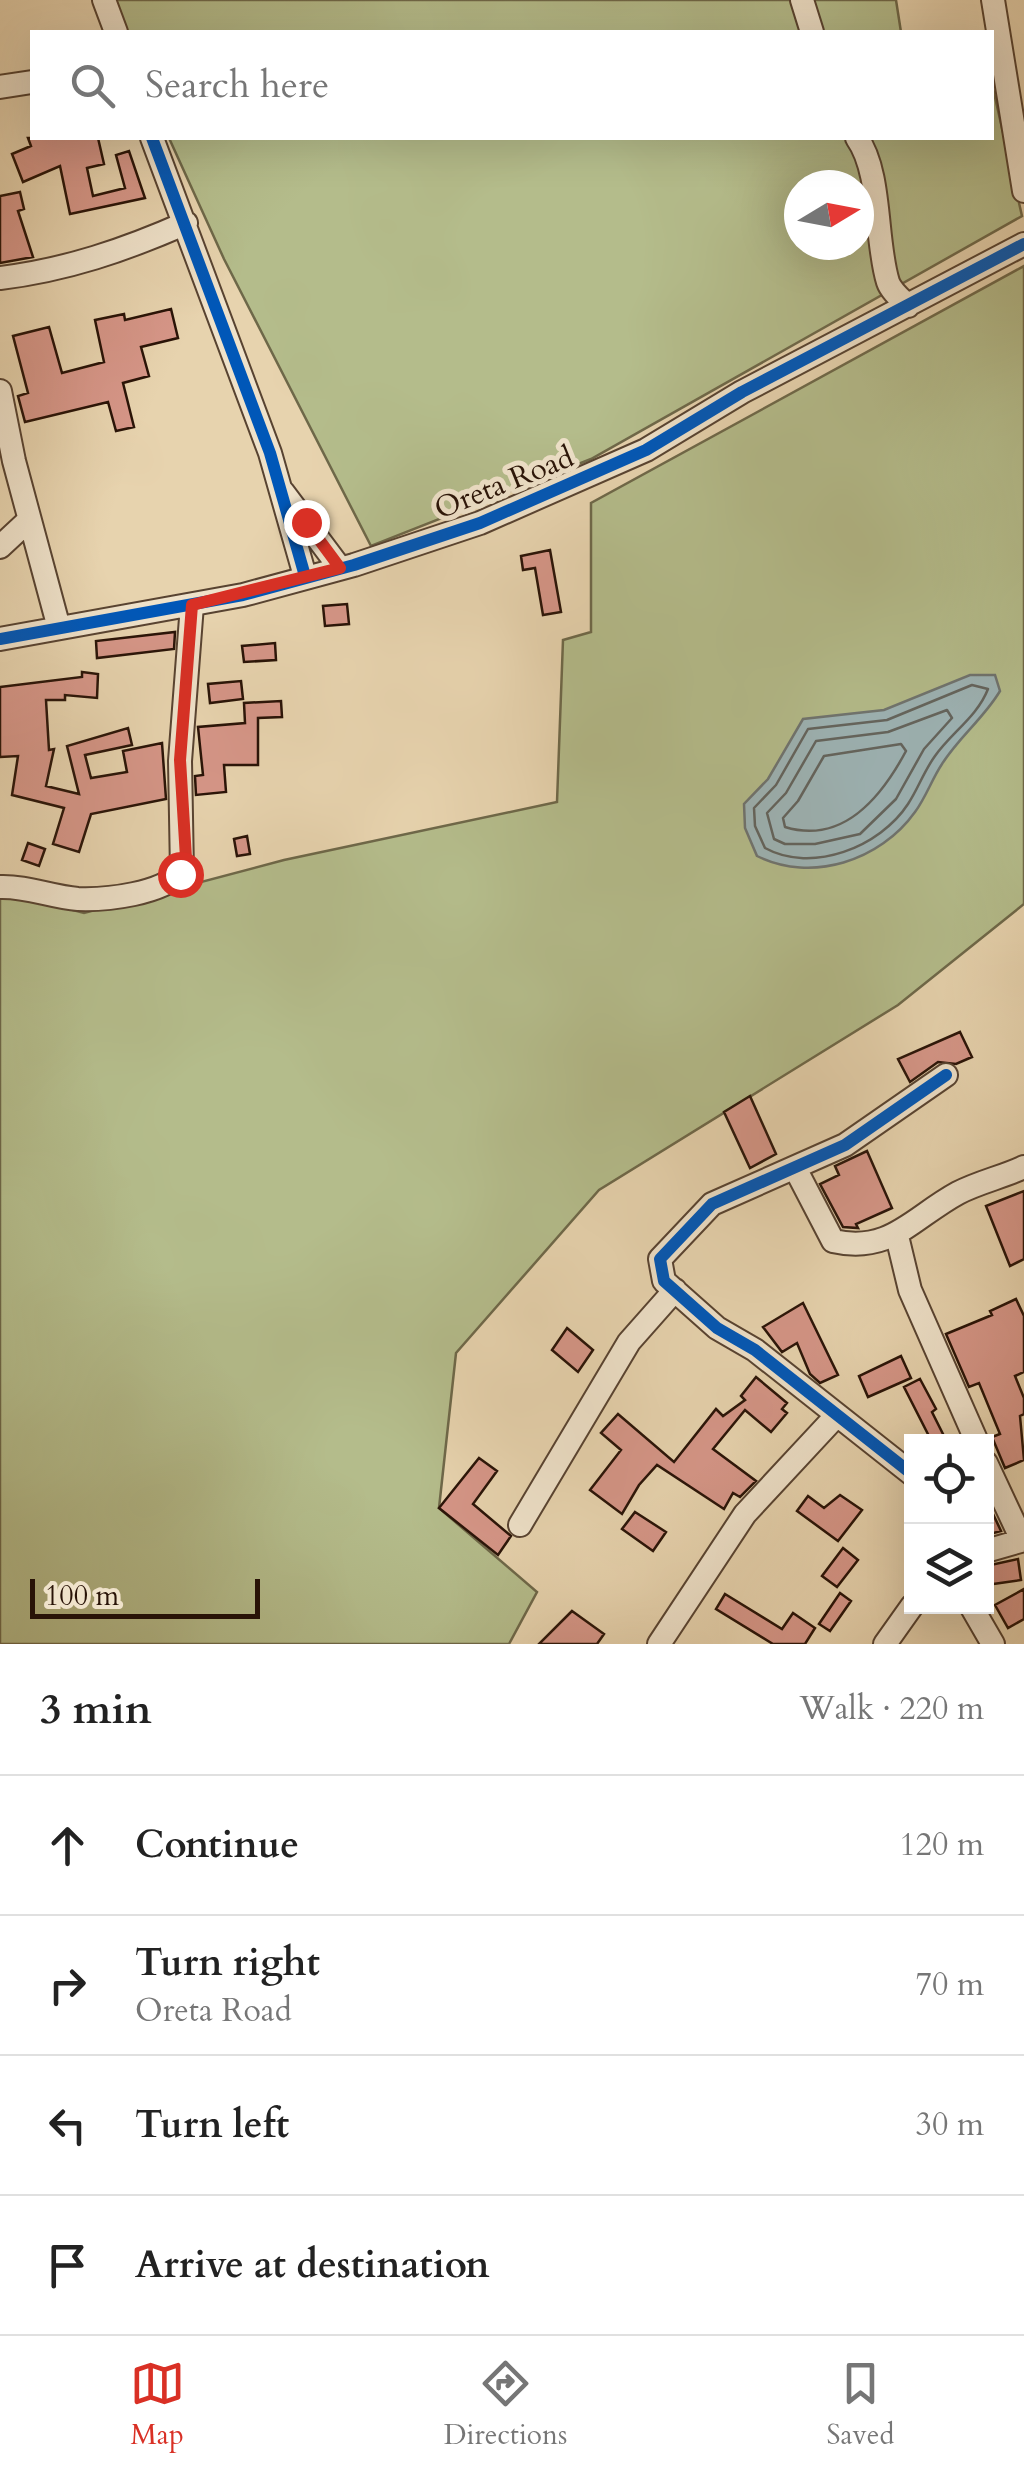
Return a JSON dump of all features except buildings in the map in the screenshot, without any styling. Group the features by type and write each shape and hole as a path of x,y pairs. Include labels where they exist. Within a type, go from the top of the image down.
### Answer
{"street":[{"path":"104,0 115,30"},
{"path":"802,0 811,30"},
{"path":"993,0 1024,192"},
{"path":"0,88 30,82"},
{"path":"153,140 281,490 305,576"},
{"path":"858,140 866,154 889,285 908,306"},
{"path":"0,278 40,273 123,251 186,223"},
{"name":"Oreta Road","path":"0,639 192,605 340,568 480,523 646,450 742,392 1024,244"},
{"path":"0,391 59,628"},
{"path":"281,490 340,568"},
{"path":"0,547 30,520"},
{"path":"0,887 77,898 99,897 150,890 173,881 182,872 180,760 192,605"},
{"path":"904,1468 755,1350 717,1328 676,1290 660,1268 662,1254 712,1204 845,1145 946,1075"},
{"path":"795,1168 833,1241 854,1247 896,1236 954,1195 1024,1167"},
{"path":"896,1236 910,1290 973,1434"},
{"path":"520,1525 629,1342 676,1290"},
{"path":"659,1644 744,1514 837,1415"},
{"path":"994,1479 1023,1540 994,1549"},
{"path":"886,1644 907,1614"},
{"path":"976,1614 993,1644"}],"green space":[{"path":"114,0 896,0 901,30 126,30"},
{"path":"994,93 1022,216 591,459 371,546 224,259 170,140 994,140"},
{"path":"1024,266 1024,904 898,1005 599,1190 456,1353 439,1508 537,1592 509,1644 0,1644 0,891 84,913 284,860 557,802 563,640 591,632 591,503"}],"water":[{"path":"970,675 995,675 1000,691 949,754 919,806 900,829 864,855 822,867 778,864 757,856 745,828 744,804 768,779 803,719 884,710"}],"cycle path":[{"path":"153,140 270,453 305,576"},
{"path":"0,639 243,595 354,565 480,523 646,450 742,392 1024,244"},
{"path":"904,1468 755,1350 717,1328 664,1281 660,1259 712,1204 845,1145 946,1075"}],"route":[{"path":"180,874 186,858 180,827 180,760 188,697 192,605 340,568 306,522"}]}
